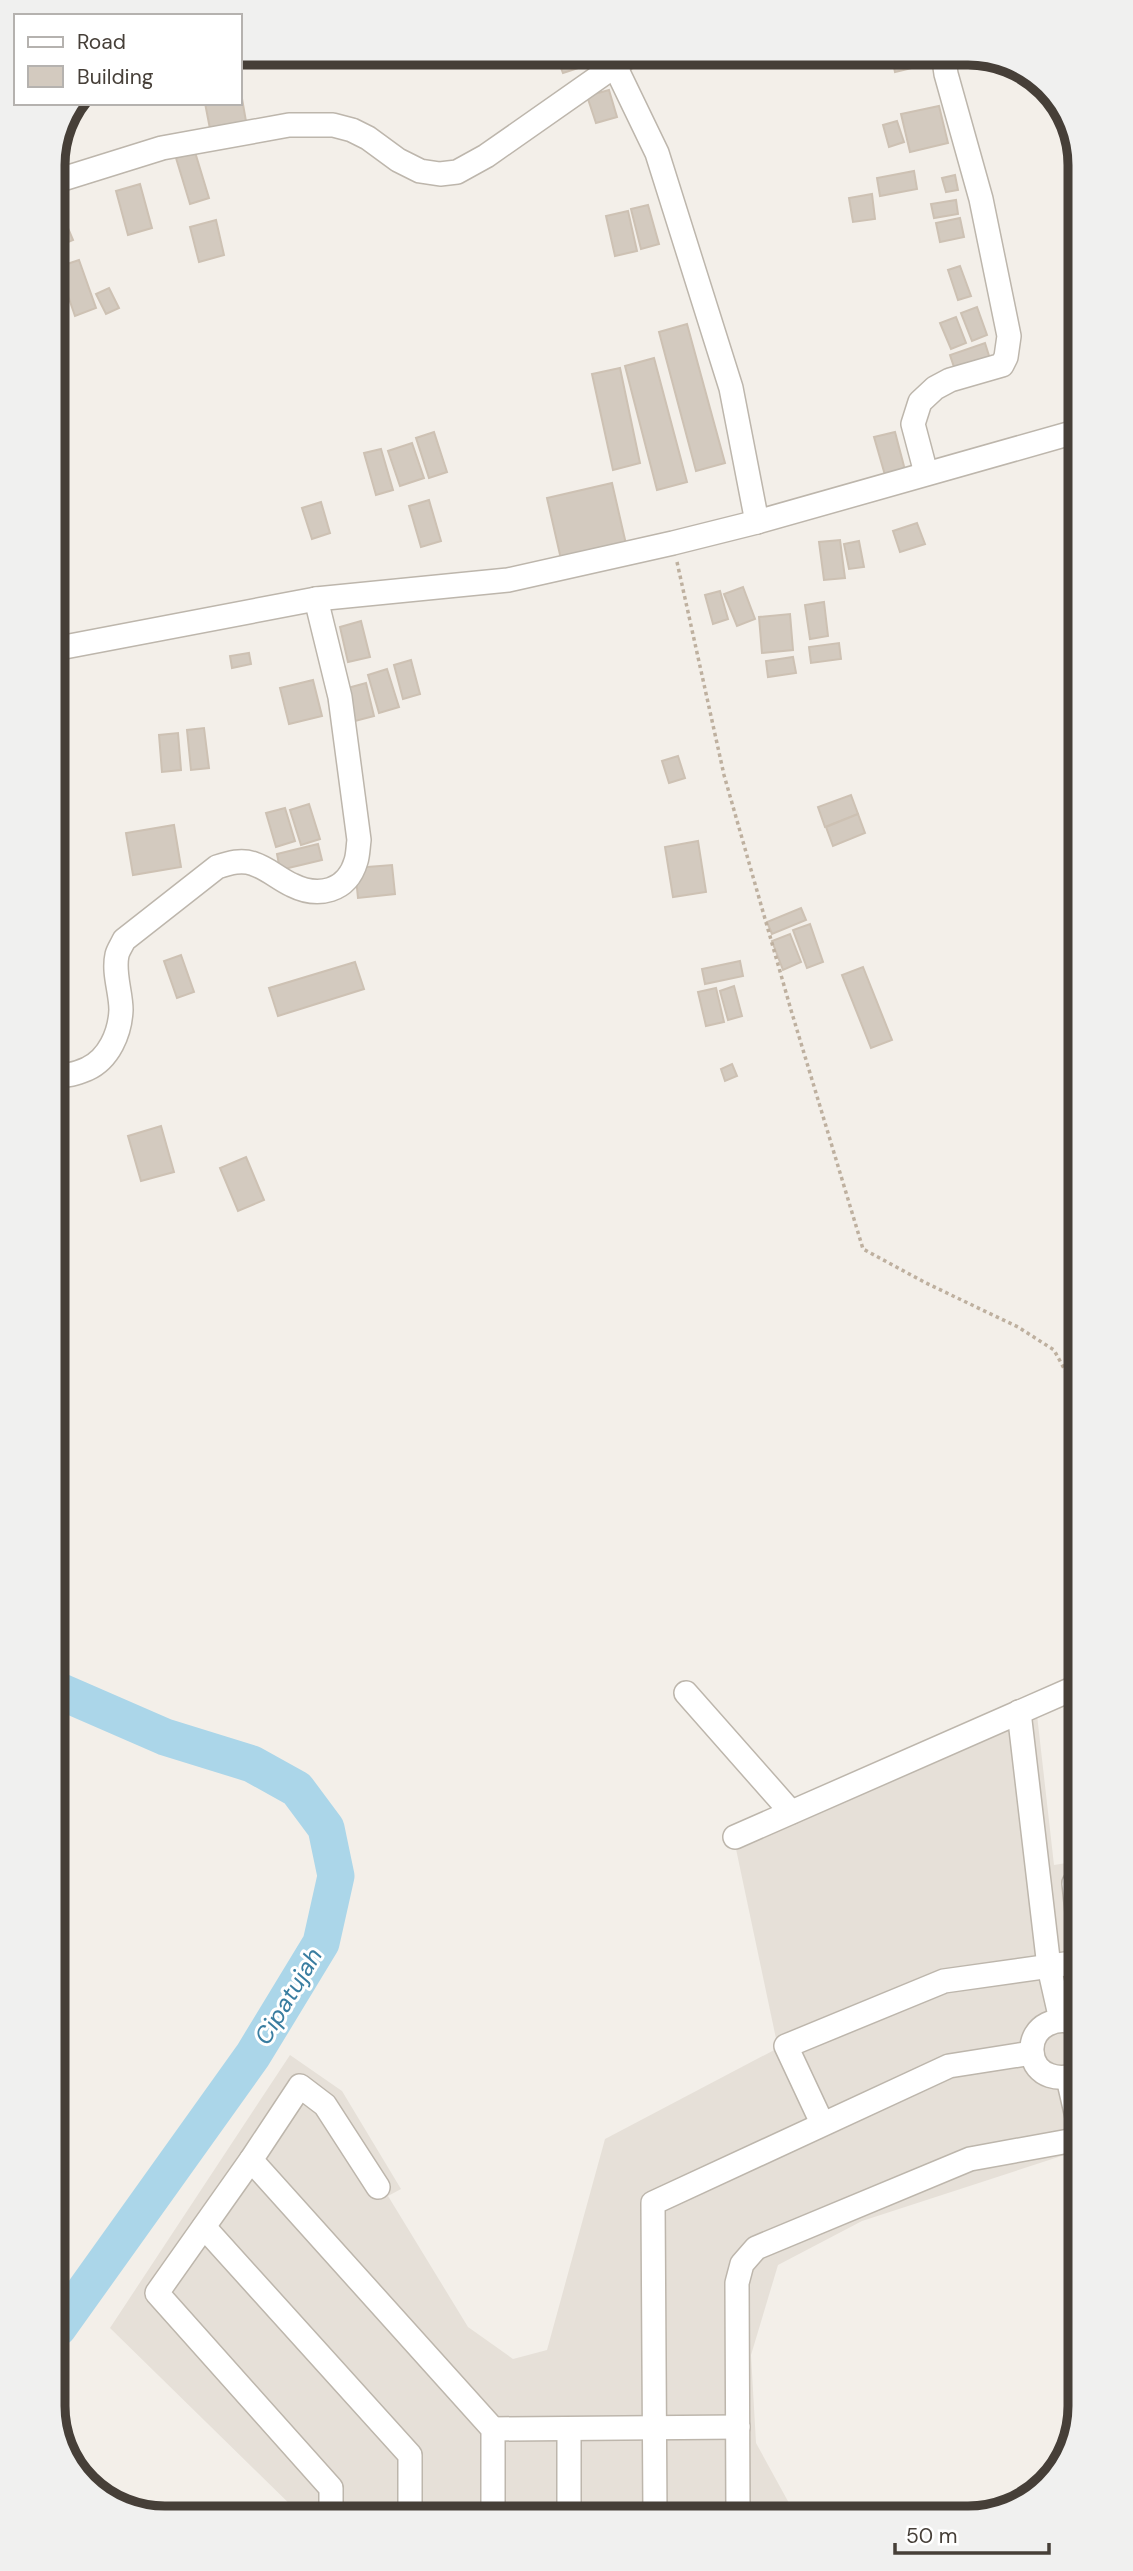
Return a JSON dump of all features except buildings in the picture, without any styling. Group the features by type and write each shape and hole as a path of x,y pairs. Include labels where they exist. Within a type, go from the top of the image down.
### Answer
{"street":[{"path":"65,179 162,148 289,125 333,125 352,130 420,171 440,174 457,172 486,156 615,65"},
{"path":"626,65 657,153 731,388 757,522"},
{"path":"926,473 913,424 920,402 935,388 950,380 1002,365 1009,335 981,199 945,65"},
{"path":"65,647 316,599 508,580 757,522 1068,434"},
{"path":"65,1076 93,1066 113,1044 121,1009 116,969 117,953 124,940 217,867 232,862 254,863 293,886 309,892 328,892 348,880 356,861 359,840 340,697 316,599"},
{"path":"735,1837 1068,1691"},
{"path":"686,1693 791,1812"},
{"path":"1019,1712 1049,1967 1068,2017"},
{"path":"822,2123 786,2046 944,1981 1068,1964"},
{"path":"1068,2022 1043,2026 1037,2033 1032,2053 1045,2074 1054,2078 1068,2076"},
{"path":"655,2506 653,2203 949,2066 1032,2053"},
{"path":"331,2506 331,2488 157,2293 300,2086 325,2105 378,2187"},
{"path":"738,2506 737,2283 742,2264 755,2248 970,2159 1068,2141"},
{"path":"251,2160 493,2429 493,2506"},
{"path":"204,2227 410,2455 410,2506"},
{"path":"493,2429 738,2427"},
{"path":"569,2429 569,2506"}],"path":[{"path":"673,543 724,775 863,1249 1017,1327 1054,1350 1068,1376"}],"shaded area":[{"path":"1036,1706 1054,1865 1068,1863 1068,2154 862,2221 778,2265 751,2355 756,2443 791,2506 292,2506 110,2328 290,2055 342,2091 401,2189 388,2196 468,2327 513,2359 547,2350 605,2139 778,2048 736,1849"}],"waterway":[{"name":"Cipatujah","path":"65,1693 165,1737 252,1764 297,1789 326,1828 336,1876 321,1943 253,2055 65,2318"}]}
